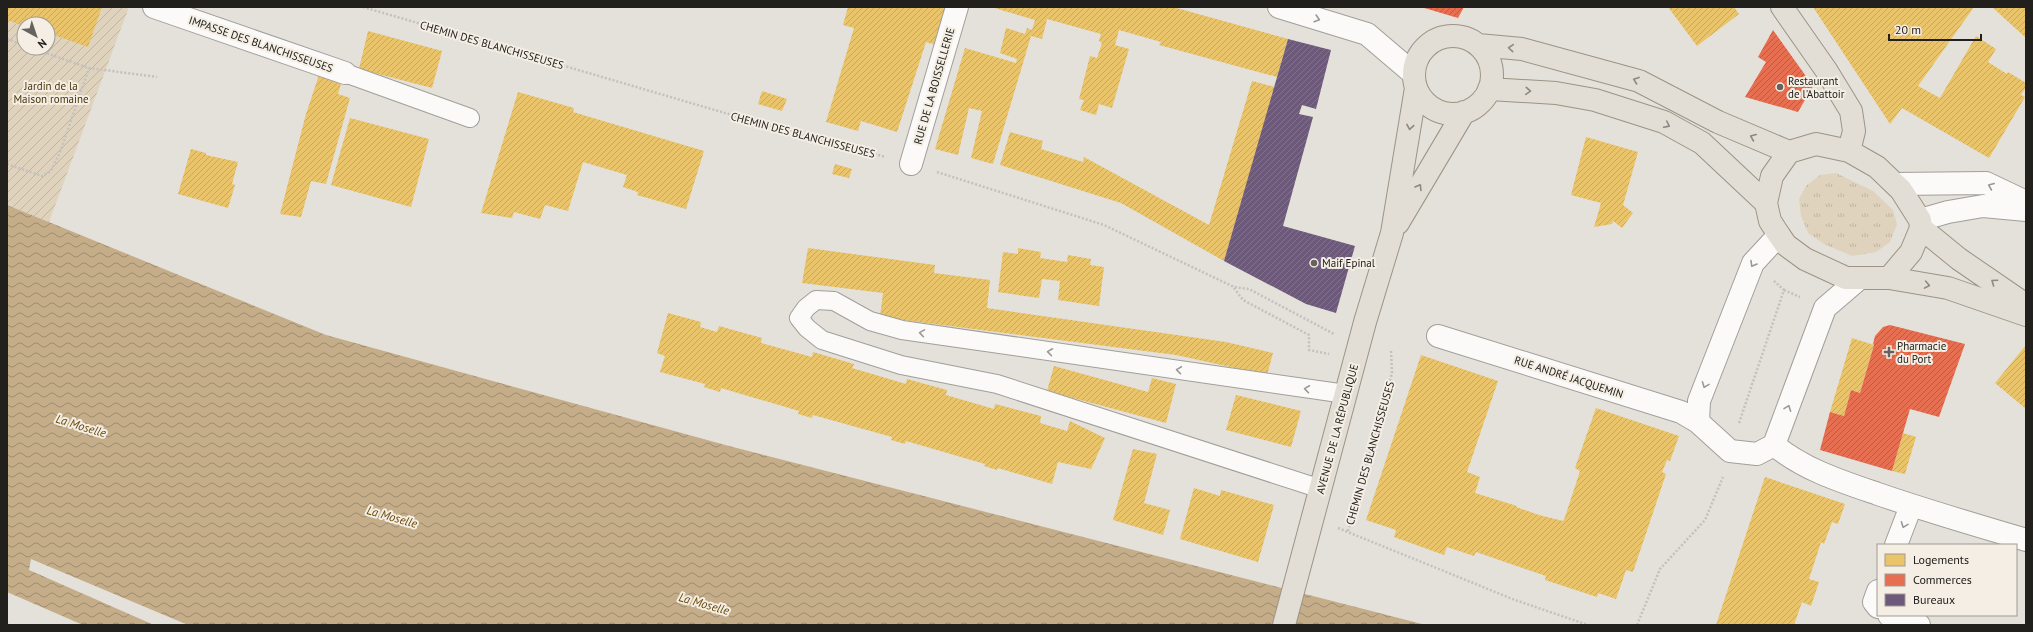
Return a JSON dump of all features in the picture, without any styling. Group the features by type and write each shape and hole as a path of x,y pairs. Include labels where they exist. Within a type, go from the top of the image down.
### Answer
{"main road":[{"path":"1782,7 1826,70 1851,112 1854,131 1849,151"},
{"path":"1455,36 1468,39 1478,45 1486,55 1492,77 1489,89 1479,103 1464,112 1452,114 1441,112 1430,107 1422,99 1415,81 1416,62 1422,50 1432,42 1443,37 1455,36"},
{"path":"1478,45 1522,49 1639,81 1718,122 1789,152"},
{"name":"AVENUE DE LA RÉPUBLIQUE","path":"1284,625 1355,360 1392,233 1415,81"},
{"path":"1489,89 1556,93 1595,100 1664,122 1702,143 1766,203"},
{"name":"AVENUE DE LA RÉPUBLIQUE","path":"1392,233 1464,112"},
{"path":"2026,305 1959,259 1920,224 1901,190 1895,184 1877,167 1849,151 1816,144 1789,152 1772,176 1766,203 1770,222 1786,245 1806,259 1846,278 1889,278 1948,288 2026,315"},
{"path":"1889,278 1911,252 1920,224"}],"street":[{"name":"IMPASSE DES BLANCHISSEUSES","path":"154,7 345,73"},
{"name":"RUE DE LA BOISSELLERIE","path":"911,164 957,7"},
{"path":"1279,7 1367,34 1415,81"},
{"path":"1895,184 1986,184 2026,202"},
{"path":"1920,224 1948,212 1983,206 2026,210"},
{"path":"1698,422 1699,401 1752,263 1778,235"},
{"path":"1860,278 1825,308 1774,445 1802,465 1911,506 2021,538"},
{"name":"RUE ANDRÉ JACQUEMIN","path":"1438,336 1681,412 1698,422 1730,451 1756,454 1774,445"},
{"path":"1896,544 1911,506"},
{"path":"1877,594 1874,602 1877,605"},
{"path":"1892,616 1919,625"}],"lane":[{"path":"345,73 470,118"},
{"path":"1321,489 997,384 902,365 822,340 807,328 800,318 806,308 816,300 834,301 870,321 902,330 1346,394"}],"path":[{"name":"CHEMIN DES BLANCHISSEUSES","path":"363,7 766,125 911,164 1104,225 1234,287 1250,289 1335,334"},
{"path":"54,56 88,68 157,77"},
{"path":"7,164 42,176 51,171 61,150 88,68"},
{"name":"CHEMIN DES BLANCHISSEUSES","path":"1234,287 1243,300 1309,335 1309,350 1355,360"},
{"name":"CHEMIN DES BLANCHISSEUSES","path":"1391,351 1392,373 1348,531 1515,600 1588,625"}],"green space":[{"name":"Jardin de la Maison romaine","path":"7,7 129,7 49,222 7,205"},
{"path":"1836,173 1873,191 1893,210 1897,224 1890,242 1876,252 1852,256 1824,244 1808,233 1801,216 1799,199 1806,186 1820,175"}],"water":[{"name":"La Moselle","path":"7,205 326,335 729,446 1426,625 188,625 31,559 29,570 154,625 83,625 7,592"}],"building: Logements":[{"path":"7,7 102,7 88,47 56,36 56,16 16,16 16,23 7,20"},
{"path":"848,7 948,7 936,45 926,42 897,132 861,121 858,131 826,122 854,28 843,25"},
{"path":"991,7 1173,7 1288,39 1277,77 1159,45 1161,42 1119,30 1115,45 1129,49 1112,108 1099,104 1096,115 1080,110 1084,100 1079,99 1090,56 1097,58 1102,43 1099,41 1101,34 1047,19 1042,39 1031,36 993,164 971,158 982,111 969,108 958,155 935,149 965,48 1016,63 1017,59 1000,53 1006,28 1025,34 1027,28 1032,30 1035,20"},
{"path":"1668,7 1734,7 1739,14 1697,46"},
{"path":"1813,7 1974,7 1918,86 1940,98 1976,36 1996,49 1988,62 2007,74 2008,72 2026,83 2026,87 2021,95 2025,97 1989,158 1902,108 1890,124"},
{"path":"1992,7 2026,7 2026,38"},
{"path":"368,31 442,51 432,88 359,69"},
{"path":"320,72 342,80 338,94 350,98 326,184 311,181 301,217 280,214 306,114"},
{"path":"1252,81 1275,87 1224,261 1121,203 1000,165 1010,132 1043,141 1041,149 1083,162 1084,157 1209,225"},
{"path":"762,91 787,99 782,111 758,104"},
{"path":"518,92 574,108 573,112 704,151 686,209 637,195 638,192 623,187 627,175 583,162 568,211 545,205 540,219 514,212 512,218 481,213"},
{"path":"350,118 429,139 411,207 331,185"},
{"path":"1586,137 1638,152 1623,205 1633,213 1622,228 1613,221 1612,224 1594,227 1601,203 1571,195"},
{"path":"191,149 206,153 206,155 238,162 232,184 235,185 228,208 178,194"},
{"path":"835,164 852,169 849,178 832,174"},
{"path":"808,248 935,265 934,273 990,280 987,308 1226,342 1273,353 1267,375 1176,355 880,317 883,293 802,283"},
{"path":"1018,248 1041,252 1040,258 1067,262 1068,255 1091,259 1090,265 1104,267 1099,306 1058,300 1060,281 1042,279 1039,298 998,292 1003,252 1018,254"},
{"path":"668,313 701,322 700,327 717,332 719,326 762,338 761,343 812,357 813,352 854,364 852,368 906,384 907,379 947,390 946,395 994,409 995,404 1041,416 1040,423 1067,431 1070,421 1105,438 1091,469 1058,462 1052,484 998,468 997,470 984,466 985,464 906,441 905,444 891,440 892,437 813,415 812,418 798,414 799,411 721,388 720,392 704,387 705,384 660,372 665,356 657,353"},
{"path":"1852,338 1874,345 1860,393 1851,390 1844,416 1830,412"},
{"path":"2026,345 2026,409 1995,383"},
{"path":"1421,355 1498,381 1467,472 1480,477 1475,493 1517,506 1516,507 1539,515 1563,521 1580,471 1575,468 1596,408 1679,436 1670,461 1667,460 1662,472 1666,474 1633,572 1626,570 1616,599 1598,593 1597,597 1545,580 1546,576 1476,552 1474,556 1447,547 1444,555 1394,537 1396,530 1366,520"},
{"path":"1054,366 1148,392 1152,378 1176,384 1166,423 1047,391"},
{"path":"1236,395 1301,411 1291,447 1226,430"},
{"path":"1903,433 1916,437 1905,474 1892,471"},
{"path":"1133,449 1157,454 1144,503 1170,510 1163,535 1113,520"},
{"path":"1765,477 1845,504 1838,524 1832,522 1824,544 1821,542 1809,579 1819,582 1811,606 1802,602 1794,625 1716,625"},
{"path":"1194,488 1220,496 1221,490 1274,505 1258,562 1180,539"}],"building: Commerces":[{"path":"1421,7 1464,7 1458,18"},
{"path":"1773,30 1813,86 1798,112 1745,97 1766,62 1758,57"},
{"path":"1890,325 1965,344 1939,417 1910,409 1892,471 1820,450 1830,412 1844,416 1851,390 1860,393 1874,345 1875,336 1883,327"}],"building: Bureaux":[{"path":"1288,39 1331,50 1316,109 1302,105 1299,114 1313,117 1283,226 1355,246 1336,313 1306,304 1224,261"}],"place":[{"name":"Restaurant de l'Abattoir","path":"1780,87"},
{"name":"Maif Epinal","path":"1314,263"},
{"name":"Pharmacie du Port","path":"1889,352"}]}
